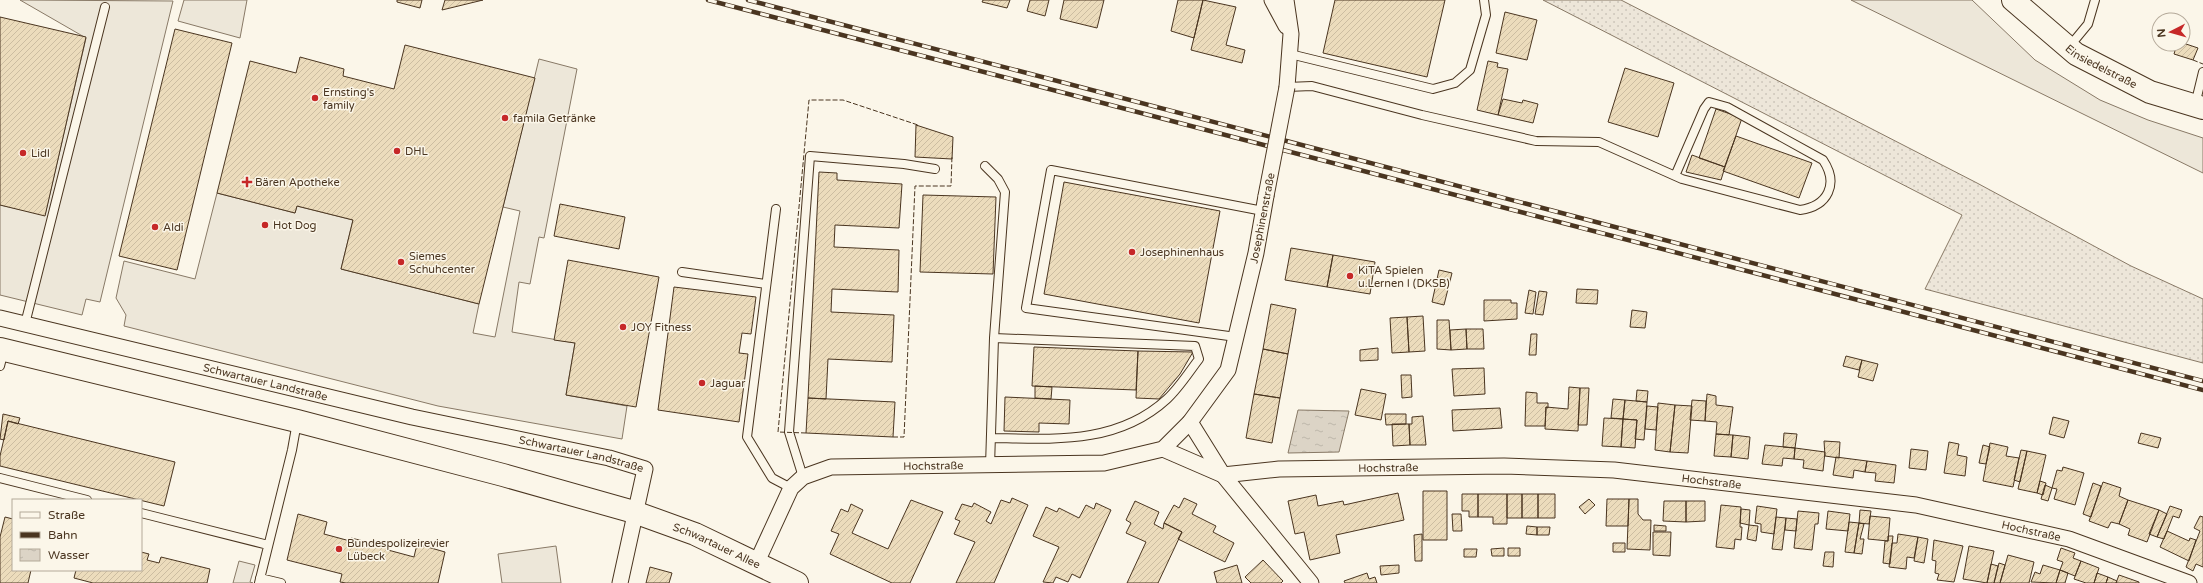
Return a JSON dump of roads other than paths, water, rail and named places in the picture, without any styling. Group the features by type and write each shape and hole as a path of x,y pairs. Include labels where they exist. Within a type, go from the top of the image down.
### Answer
{"main road":[{"name":"Einsiedelstraße","path":"2013,0 2068,48 2108,72 2150,92 2199,107"},
{"path":"1,355 297,421 503,475 634,512"},
{"name":"Schwartauer Allee","path":"634,512 695,534 797,583"}],"street":[{"path":"1272,0 1291,34"},
{"name":"Josephinenstraße","path":"1190,422 1228,370 1236,337 1263,211 1287,87 1291,34 1286,0"},
{"name":"Schwartauer Landstraße","path":"0,318 412,417 609,458 645,470 634,512"},
{"path":"1163,449 1190,422 1222,475 1311,583"},
{"name":"Hochstraße","path":"756,564 791,488 803,477 831,467 1104,464 1163,449 1222,475 1279,469 1504,466 1614,470 1916,505 2069,539 2189,583"},
{"path":"620,583 634,512"}],"lane":[{"path":"1290,54 1433,89 1455,82 1470,70 1486,15 1484,0"},
{"path":"2068,48 2088,24 2095,0"},
{"path":"25,324 105,7"},
{"path":"2199,107 2203,72"},
{"path":"1287,87 1312,86 1422,115 1536,140 1599,142 1675,176 1800,210 1813,208 1824,199 1830,187 1830,170 1823,160 1727,107 1709,102 1704,109 1675,176"},
{"path":"803,477 789,432 810,156 904,164 934,169"},
{"path":"985,166 998,179 1005,192 994,338 990,466"},
{"path":"1236,337 1026,308 1051,170 1263,211"},
{"path":"776,209 747,437 772,478 791,488"},
{"path":"682,272 766,284"},
{"path":"991,438 1068,440 1100,434 1144,417 1167,399 1199,359 1195,346 994,338"},
{"path":"281,583 260,581 292,450 297,421"},
{"path":"0,478 83,499"},
{"path":"142,514 268,545"}],"water":[{"path":"1298,410 1349,411 1339,452 1288,453"}],"railway":[{"path":"708,0 2203,390"},
{"path":"748,0 2203,381"}],"place":[{"name":"Ernsting's family","path":"315,98"},
{"name":"famila Getränke","path":"505,118"},
{"name":"DHL","path":"397,151"},
{"name":"Lidl","path":"23,153"},
{"name":"Bären Apotheke","path":"247,182"},
{"name":"Hot Dog","path":"265,225"},
{"name":"Aldi","path":"155,227"},
{"name":"Josephinenhaus","path":"1132,252"},
{"name":"Siemes Schuhcenter","path":"401,262"},
{"name":"KiTA Spielen u.Lernen I (DKSB)","path":"1350,276"},
{"name":"JOY Fitness","path":"623,327"},
{"name":"Jaguar","path":"702,383"},
{"name":"Bundespolizeirevier Lübeck","path":"339,549"}]}
